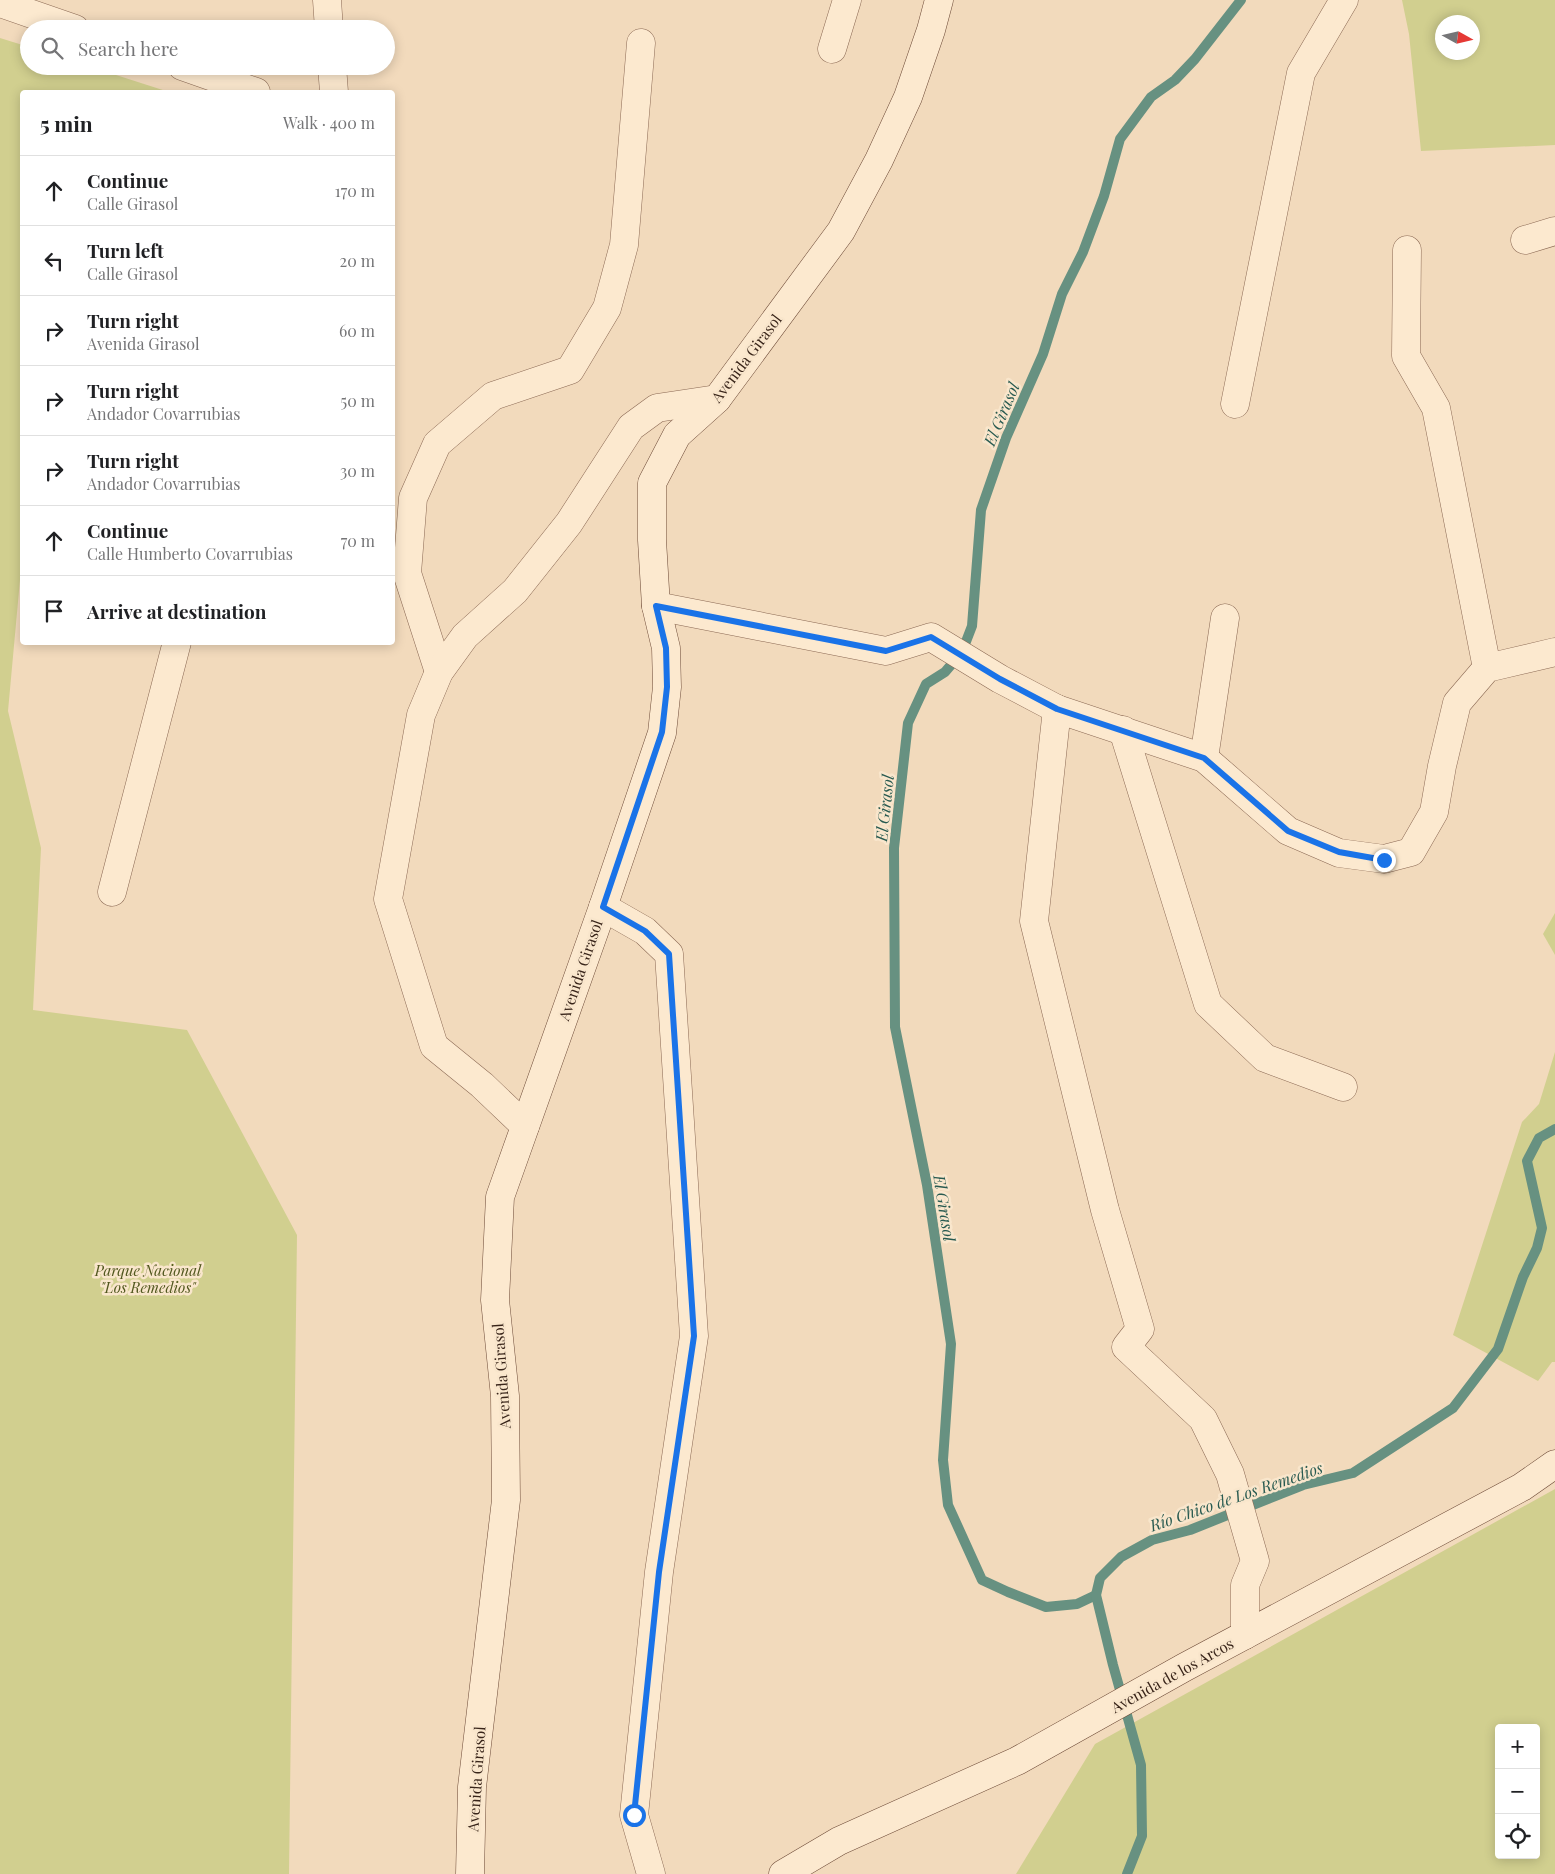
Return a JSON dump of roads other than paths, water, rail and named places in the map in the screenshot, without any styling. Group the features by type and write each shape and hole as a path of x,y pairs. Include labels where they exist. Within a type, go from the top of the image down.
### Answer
{"street":[{"path":"327,0 328,20"},
{"path":"832,49 847,0"},
{"name":"Avenida Girasol","path":"470,1874 472,1786 506,1500 506,1396 495,1300 500,1197 603,907 662,732 667,687 666,648 656,606 652,540 652,483 677,435 717,399 841,231 879,160 908,97 931,30 939,0"},
{"path":"1235,404 1301,73 1344,0"},
{"path":"0,2 50,20"},
{"path":"439,672 407,573 413,498 437,444 493,396 570,370 607,308 624,245 641,43"},
{"path":"208,75 250,90"},
{"path":"333,75 334,90"},
{"path":"1525,240 1555,232"},
{"path":"1407,250 1406,356 1436,408 1487,668"},
{"path":"526,1126 434,1046 388,899 421,715 439,672 465,636 515,591 570,523 631,427 657,408 717,399"},
{"path":"656,606 886,651 931,637 1000,679 1057,709 1204,758 1288,831 1339,852 1384,860 1411,852 1434,812 1442,766 1458,703 1487,668 1555,652"},
{"path":"1204,758 1225,618"},
{"path":"112,892 176,645"},
{"path":"1057,709 1034,921 1105,1210 1140,1328 1126,1347 1203,1420 1230,1474 1256,1561 1245,1585 1244,1635"},
{"path":"1124,730 1208,1004 1265,1058 1343,1087"},
{"path":"603,907 645,931 669,954 694,1336 659,1572 634,1815 650,1874"},
{"name":"Avenida de los Arcos","path":"784,1874 839,1841 1018,1761 1185,1667 1522,1487 1555,1464"}],"waterway":[{"name":"El Girasol","path":"1096,1595 1077,1604 1046,1607 982,1580 948,1505 943,1460 951,1344 927,1185 895,1027 894,848 908,723 926,684 945,672 962,652 972,626 981,510 1006,438 1043,354 1062,294 1083,252 1104,196 1120,139 1151,97 1175,80 1195,59 1241,0"},
{"name":"Río Chico de Los Remedios","path":"1127,1874 1142,1836 1141,1765 1096,1595 1100,1578 1121,1557 1152,1540 1190,1530 1303,1485 1353,1473 1453,1408 1498,1349 1523,1277 1537,1248 1542,1228 1527,1161 1539,1138 1555,1129"}],"park label":[{"name":"Parque Nacional \"Los Remedios\"","path":"148,1278"}]}
